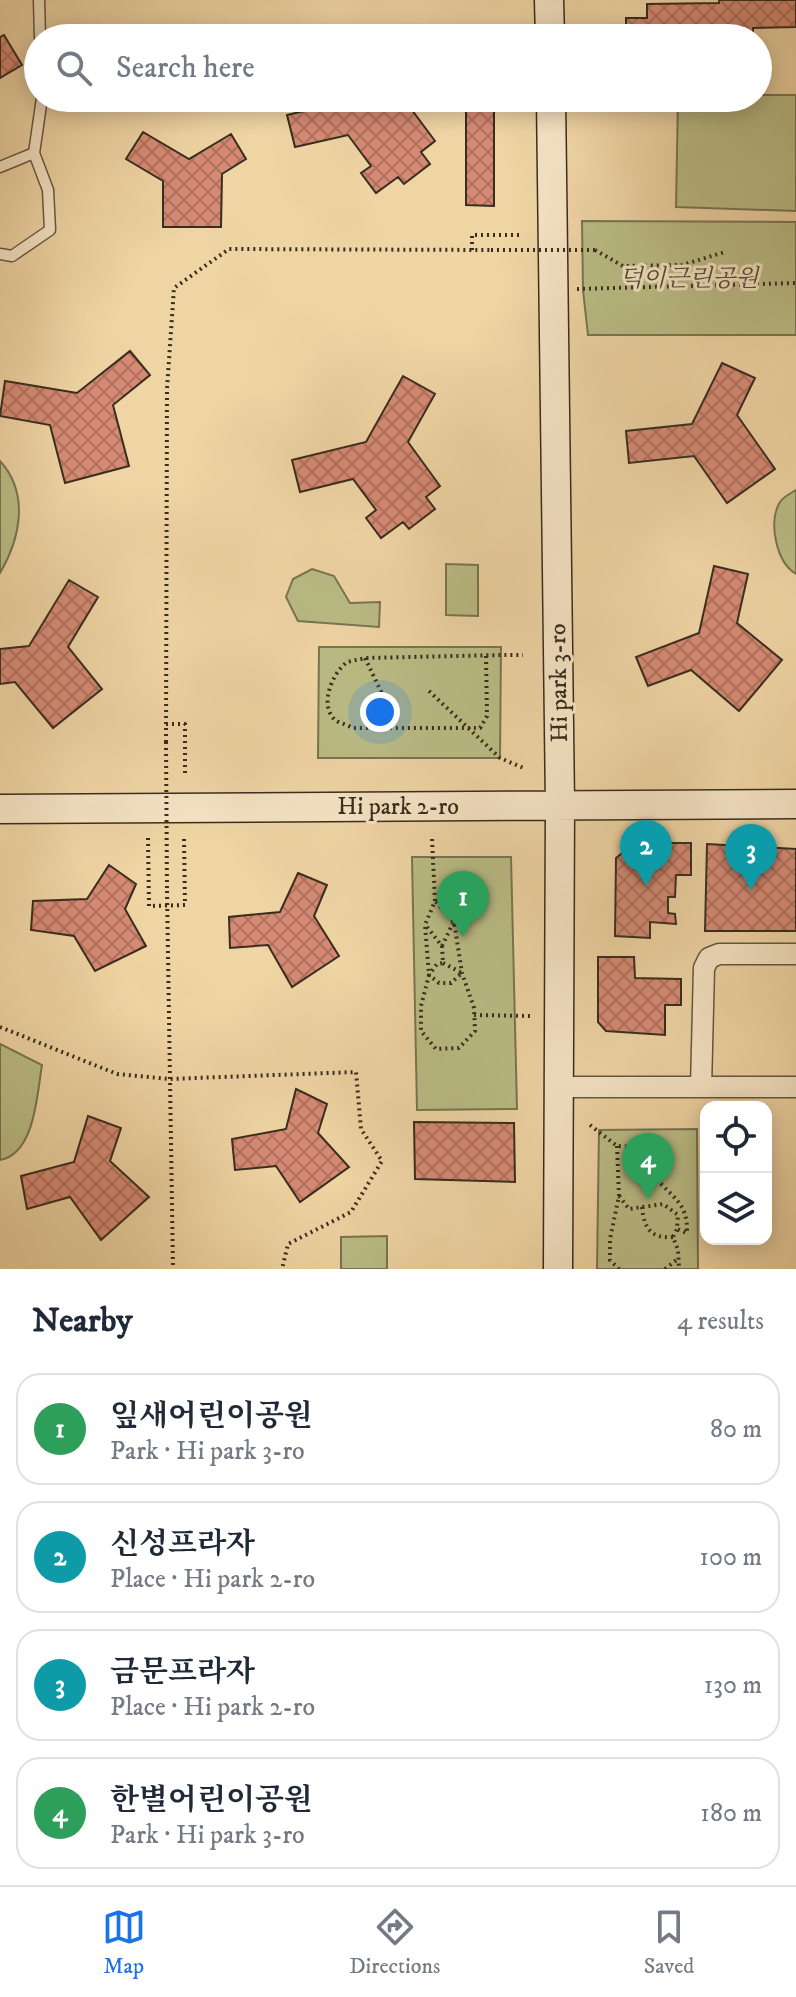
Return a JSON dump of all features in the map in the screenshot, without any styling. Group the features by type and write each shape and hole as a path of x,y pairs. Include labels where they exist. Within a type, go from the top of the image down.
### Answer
{"street":[{"path":"549,0 550,24"},
{"name":"Hi park 3-ro","path":"551,112 560,805 558,1269"},
{"name":"Hi park 2-ro","path":"0,809 796,804"},
{"path":"701,1087 704,968 709,958 719,954 796,954"},
{"path":"559,1087 796,1087"}],"lane":[{"path":"39,0 40,24"},
{"path":"0,254 12,256 50,230 48,190 34,153 40,112"},
{"path":"0,167 34,153"}],"path":[{"path":"472,250 472,235 519,235"},
{"path":"173,1269 166,724 167,389 174,288 229,249 595,250 623,266 682,265 725,252"},
{"path":"574,289 796,283"},
{"path":"486,656 487,716 480,728 353,728 336,720 328,709 335,674 349,661 365,658 523,655"},
{"path":"365,658 388,706 387,726"},
{"path":"429,691 500,758 526,769"},
{"path":"166,724 185,724 185,775"},
{"path":"148,838 149,906 185,905 184,838"},
{"path":"432,839 435,901 425,925 429,975 421,1006 421,1031 436,1049 459,1048 475,1031 474,1015 462,973 454,922 435,901"},
{"path":"443,963 442,946 454,922"},
{"path":"425,925 442,946"},
{"path":"429,975 437,964 443,963 462,973"},
{"path":"429,975 439,983 451,983 462,973"},
{"path":"474,1015 531,1016"},
{"path":"0,1027 117,1074 169,1079 356,1072 361,1129 382,1161 351,1212 288,1244 282,1269"},
{"path":"590,1125 617,1146 637,1147 655,1162 654,1176 681,1203 687,1215 687,1233 677,1229"},
{"path":"617,1146 619,1196 610,1260 619,1269"},
{"path":"619,1196 629,1209 663,1204 678,1215 673,1237 679,1269"},
{"path":"642,1207 650,1232 660,1238 673,1237"},
{"path":"665,1269 679,1258"}],"green space":[{"path":"772,95 796,95 796,211 676,207 678,112 772,112"},
{"name":"덕이근린공원","path":"582,221 796,222 796,335 588,335 583,290"},
{"path":"0,461 15,488 19,517 13,546 0,573"},
{"path":"796,490 796,574 779,551 775,520 780,502"},
{"path":"446,564 478,565 478,616 446,615"},
{"path":"312,569 334,576 350,603 380,602 379,627 298,621 286,597 293,579"},
{"path":"319,647 501,647 500,758 318,758"},
{"path":"412,857 511,857 517,1109 417,1110"},
{"path":"0,1044 42,1065 36,1106 27,1135 21,1147 0,1160"},
{"path":"697,1129 698,1269 597,1269 599,1130"},
{"path":"387,1236 387,1269 341,1269 341,1237"}],"building":[{"path":"719,0 796,0 796,27 772,28 772,24 626,24 626,18 647,18 647,4 719,3"},
{"path":"4,35 22,65 0,78 0,37"},
{"path":"300,112 413,112 435,141 421,152 430,164 404,184 398,177 376,193 361,173 371,166 348,135 295,147 287,115"},
{"path":"466,112 494,112 494,206 466,205"},
{"path":"143,132 189,159 231,134 246,159 222,174 221,227 163,227 163,181 126,159"},
{"path":"130,351 150,375 113,405 129,466 65,483 50,425 0,416 5,381 77,393"},
{"path":"722,363 755,378 737,415 775,469 727,503 694,456 629,463 626,431 692,424"},
{"path":"403,376 435,394 408,442 440,486 426,497 435,509 409,529 403,522 381,538 366,518 376,510 353,479 300,492 292,460 366,442"},
{"path":"714,566 748,574 737,623 782,660 739,711 691,670 648,686 636,657 699,633"},
{"path":"69,580 98,597 68,647 102,689 53,728 15,682 0,684 0,649 29,646"},
{"path":"635,843 691,843 691,875 676,875 675,897 668,897 668,913 675,914 676,924 650,922 650,938 615,936 616,858"},
{"path":"707,844 796,849 796,931 705,931"},
{"path":"109,865 136,884 125,909 146,946 95,971 74,936 31,930 33,901 87,899"},
{"path":"298,873 327,885 314,916 339,956 292,987 268,945 230,948 229,917 280,912"},
{"path":"598,957 634,957 635,978 681,979 681,1005 665,1005 665,1035 606,1031 598,1022"},
{"path":"296,1089 327,1104 318,1133 349,1167 300,1202 276,1166 235,1170 232,1139 286,1129"},
{"path":"88,1116 121,1128 110,1161 149,1197 101,1240 70,1197 27,1209 21,1176 74,1162"},
{"path":"414,1122 514,1123 515,1182 415,1179"}],"place":[{"name":"신성프라자","path":"646,886"},
{"name":"금문프라자","path":"751,890"},
{"name":"잎새어린이공원","path":"463,937"},
{"name":"한별어린이공원","path":"648,1199"}]}
